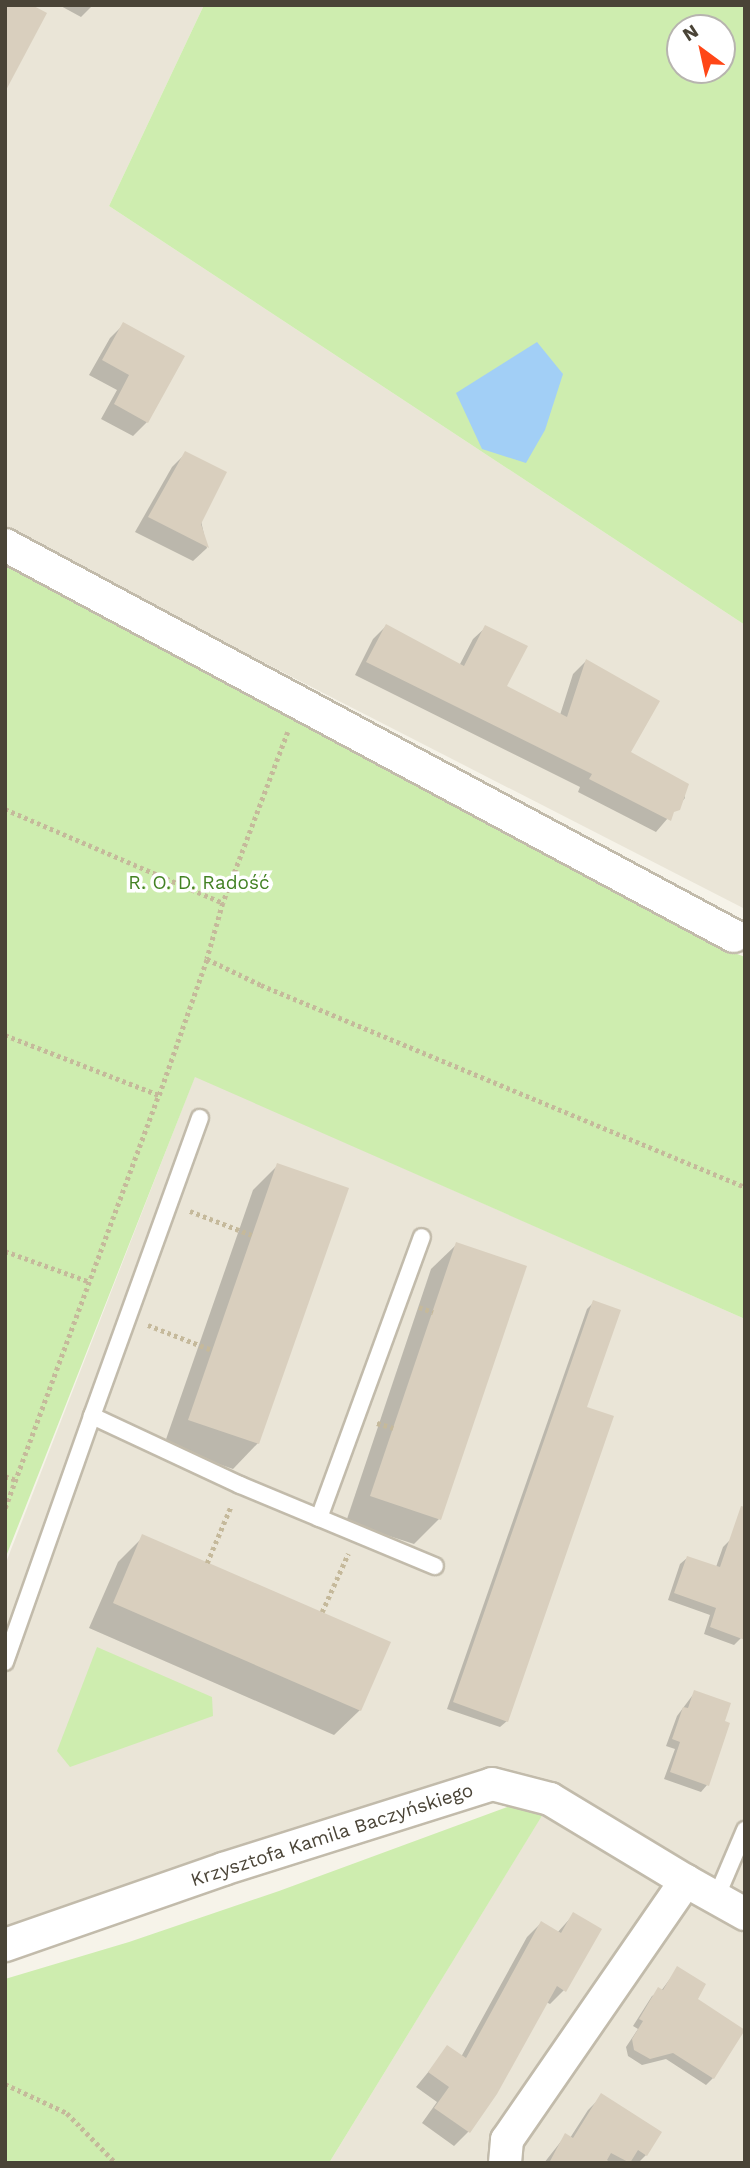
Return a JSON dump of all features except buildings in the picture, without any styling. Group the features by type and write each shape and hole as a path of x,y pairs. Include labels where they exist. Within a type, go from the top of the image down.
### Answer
{"street":[{"path":"5,545 734,936"},
{"name":"Krzysztofa Kamila Baczyńskiego","path":"5,1945 249,1860 492,1784 550,1799 745,1914"},
{"path":"505,2163 507,2140 686,1881"}],"lane":[{"path":"5,1662 200,1118"},
{"path":"318,1518 422,1237"},
{"path":"92,1416 240,1485 435,1566"},
{"path":"716,1898 745,1830"}],"path":[{"path":"5,1508 159,1094 207,958 223,903 292,721"},
{"path":"5,809 223,903"},
{"path":"207,958 261,985 745,1187"},
{"path":"5,1035 159,1094"},
{"path":"170,1203 252,1235"},
{"path":"5,1251 90,1282"},
{"path":"128,1317 212,1350"},
{"path":"5,1476 16,1480"},
{"path":"208,1563 240,1485"},
{"path":"322,1612 358,1534"},
{"path":"5,2084 67,2113 116,2163"}],"shaded area":[{"path":"5,5 204,5 109,206 745,625 745,909 5,530"},
{"path":"195,1076 745,1319 745,2163 329,2163 558,1789 499,1774 231,1850 5,1926 5,1565"}],"green space":[{"path":"204,5 745,5 745,625 109,206"},
{"name":"R. O. D. Radość","path":"5,559 719,947 745,957 745,1319 195,1077 5,1559"},
{"path":"97,1647 212,1697 213,1716 70,1767 57,1751"},
{"path":"559,1788 329,2163 5,2163 5,1979 129,1942 279,1891"}],"water":[{"path":"537,342 563,374 545,430 526,463 482,449 456,393"}]}
